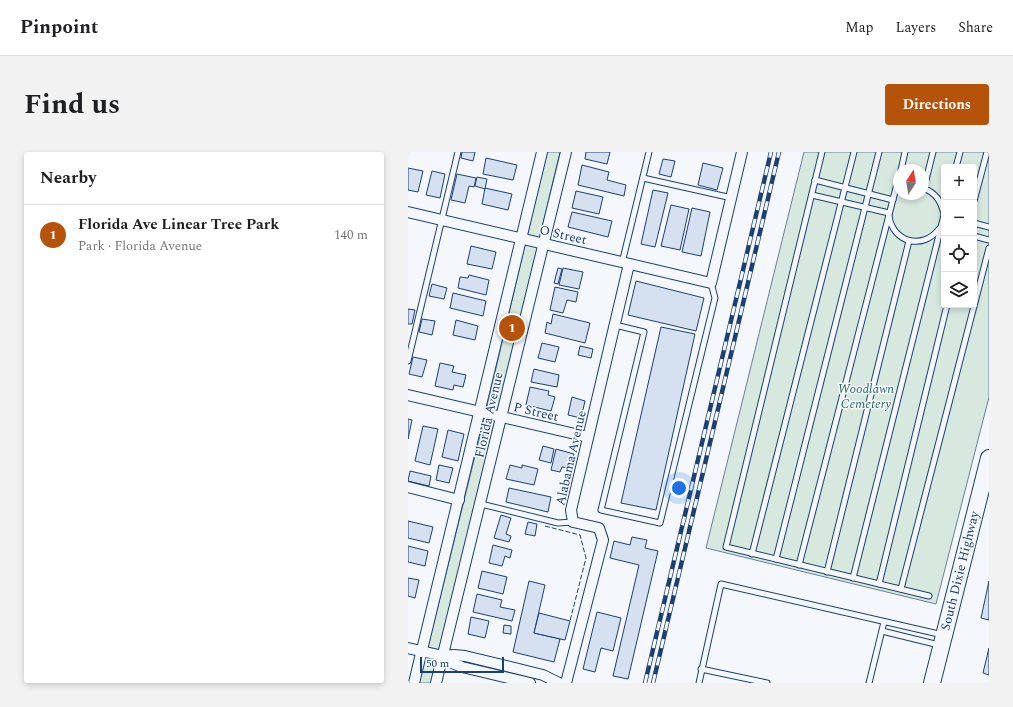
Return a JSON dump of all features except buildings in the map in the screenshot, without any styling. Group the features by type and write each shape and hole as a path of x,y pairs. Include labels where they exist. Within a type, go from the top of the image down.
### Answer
{"main road":[{"name":"South Dixie Highway","path":"932,683 989,458"}],"street":[{"name":"Florida Avenue","path":"414,683 542,152"},
{"name":"Florida Avenue","path":"436,683 481,504 542,244 566,152"},
{"path":"711,284 742,152"},
{"name":"O Street","path":"408,212 711,284"},
{"name":"Alabama Avenue","path":"566,683 603,540 599,528 572,522 571,510 615,325 626,263"},
{"name":"P Street","path":"408,395 588,437"},
{"path":"408,487 459,500"},
{"path":"408,648 443,656 464,656 543,675 559,683"},
{"path":"443,656 452,663 462,667 530,683"}],"lane":[{"path":"408,361 458,152"},
{"path":"626,263 649,152"},
{"path":"822,152 726,547 929,596"},
{"path":"752,554 854,152"},
{"path":"776,559 879,152"},
{"path":"902,164 905,152"},
{"path":"929,168 933,152"},
{"path":"957,164 960,152"},
{"path":"974,200 987,152"},
{"path":"643,178 732,198"},
{"path":"799,565 893,200 815,180"},
{"path":"929,191 935,194 941,202"},
{"path":"812,194 889,213"},
{"path":"889,213 890,222 894,231 909,241 918,242 927,240 941,229"},
{"path":"977,224 989,227"},
{"path":"854,578 941,232"},
{"path":"977,237 989,240"},
{"path":"828,572 909,241"},
{"path":"901,589 989,248"},
{"path":"615,325 644,332 602,510 660,523 715,298 711,284"},
{"path":"879,584 947,308"},
{"path":"481,504 558,523 572,522"},
{"path":"699,683 721,584 884,622 943,640"},
{"path":"870,683 884,622"},
{"path":"882,631 943,640"},
{"path":"701,669 767,683"}],"green space":[{"path":"547,152 560,152 492,438 432,683 419,683 480,436"},
{"name":"Woodlawn Cemetery","path":"804,152 989,152 989,397 936,604 706,548"}],"railway":[{"path":"645,683 771,152"},
{"path":"653,683 779,152"}],"fence":[{"path":"545,526 580,535 586,558 570,621"}],"place":[{"name":"Florida Ave Linear Tree Park","path":"512,328"}]}
